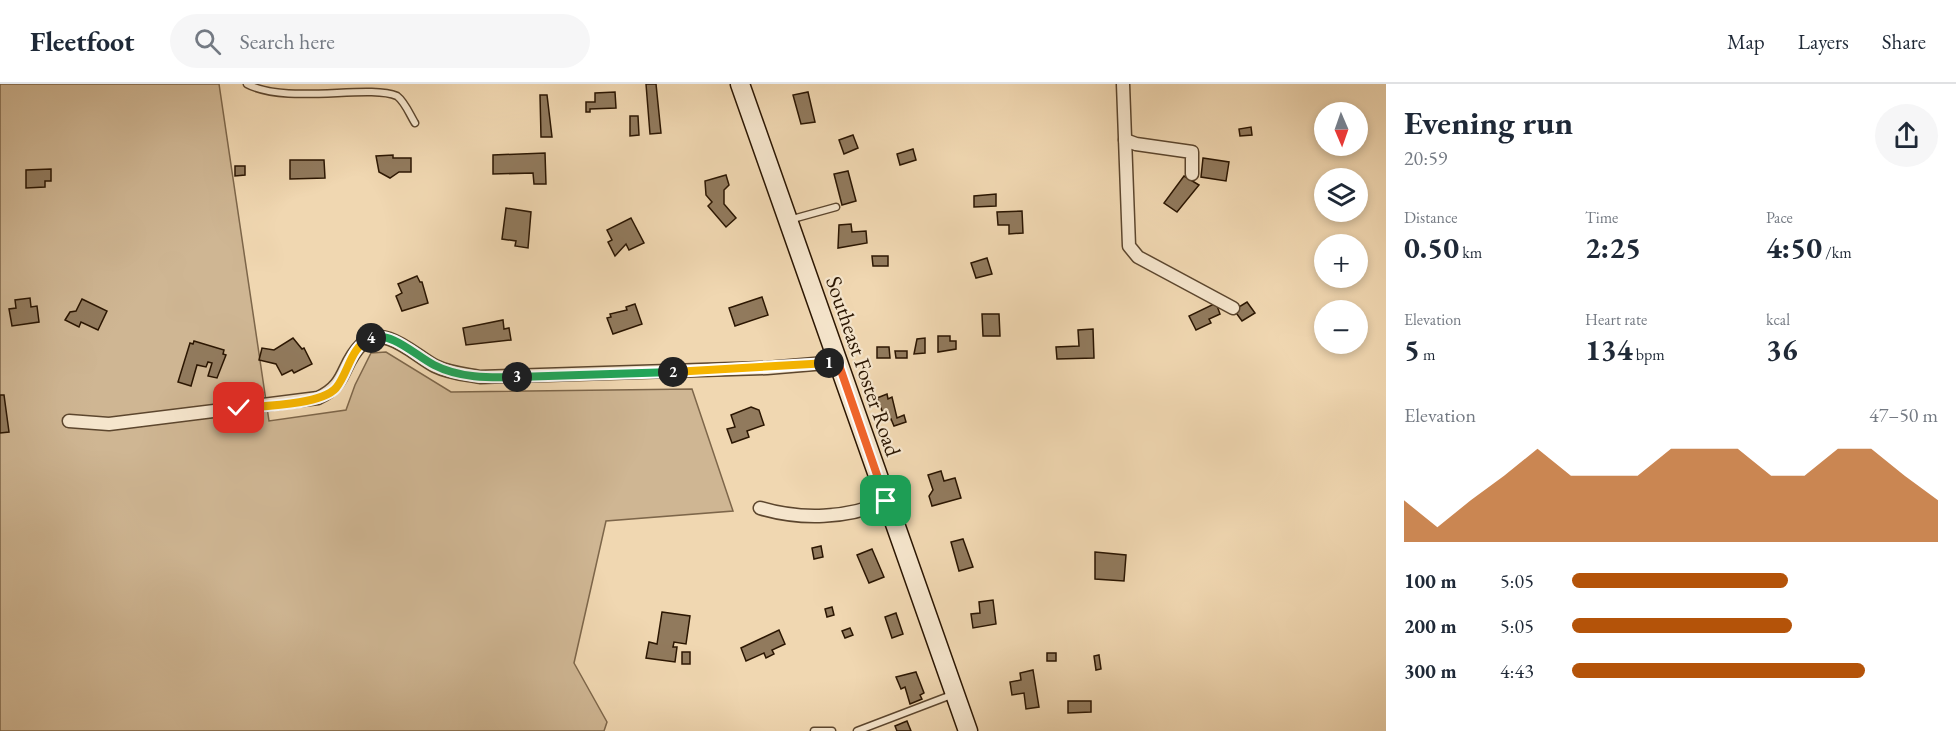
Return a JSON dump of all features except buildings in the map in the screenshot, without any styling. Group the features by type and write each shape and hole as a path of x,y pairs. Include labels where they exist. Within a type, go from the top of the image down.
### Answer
{"main road":[{"name":"Southeast Foster Road","path":"740,84 968,731"}],"street":[{"path":"1123,84 1129,246 1138,257 1233,308"},
{"path":"1125,140 1136,144 1192,152 1192,174"},
{"path":"69,421 109,424 318,398 336,388 356,350 365,341 375,337 386,337 435,366 453,373 480,377 767,368 838,362"},
{"path":"760,508 783,515 817,516 856,511 886,501"}],"lane":[{"path":"247,84 272,92 370,87 397,95 415,123"},
{"path":"788,220 836,207"},
{"path":"857,731 955,694"},
{"path":"814,731 832,731"}],"shaded area":[{"path":"0,84 219,84 269,421 346,410 371,353 386,352 451,392 692,389 733,511 606,521 574,663 607,722 604,731 0,731"}],"route":[{"path":"239,408 309,400 330,392 336,388 356,350 365,341 375,337 386,337 435,366 453,373 480,377 767,368 838,362 886,501"}]}
